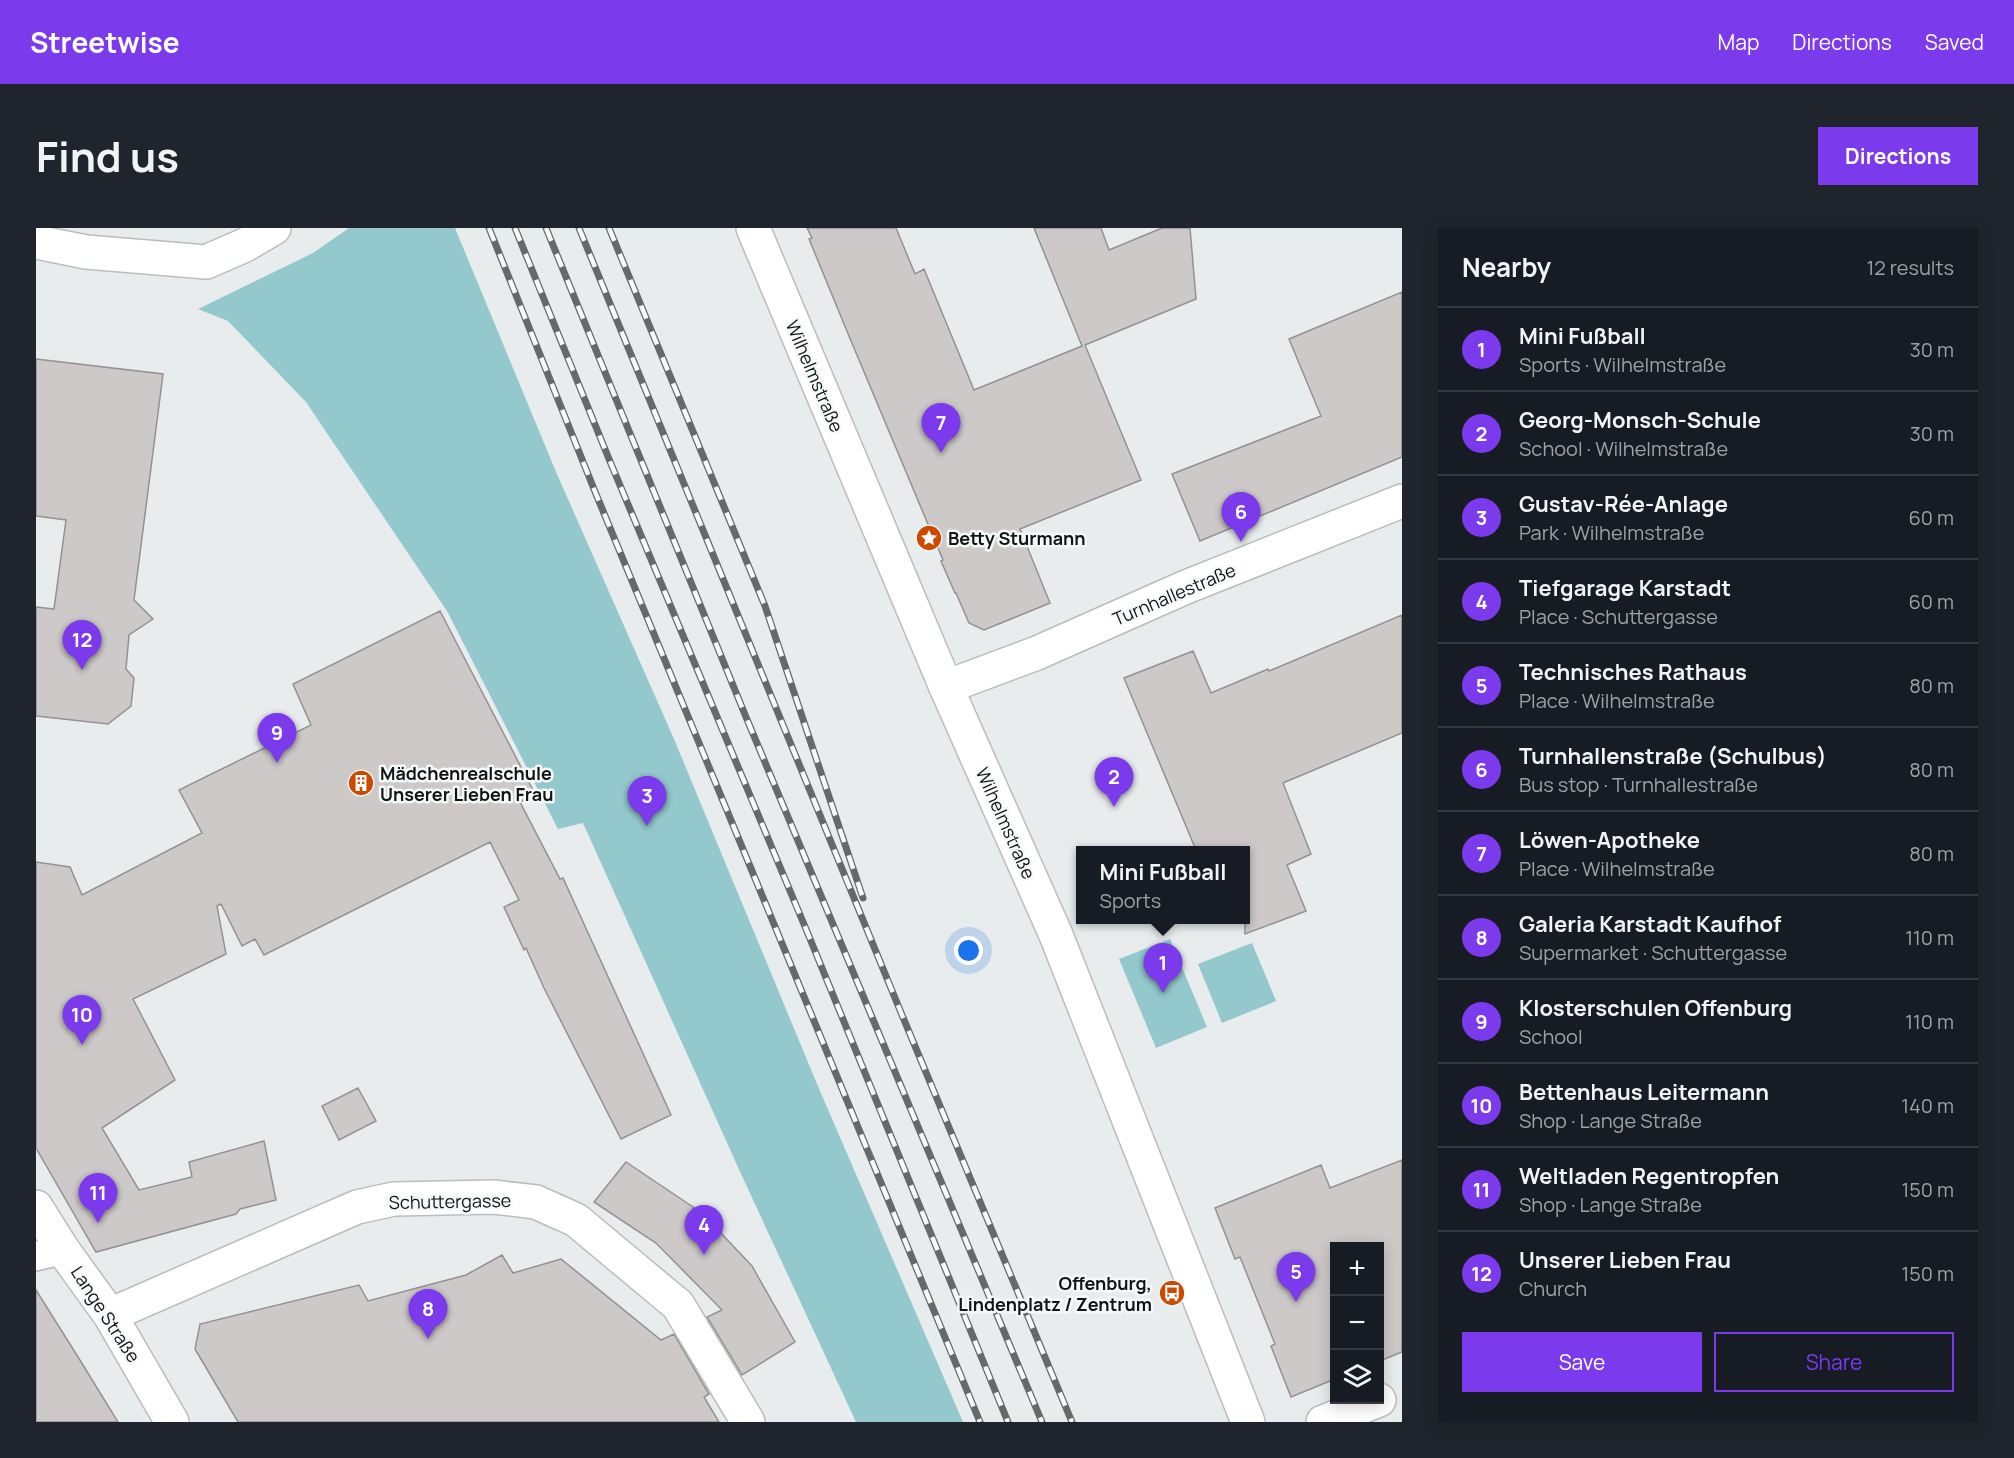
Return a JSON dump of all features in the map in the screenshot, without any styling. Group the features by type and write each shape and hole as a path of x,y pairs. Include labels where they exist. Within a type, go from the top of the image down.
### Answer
{"street":[{"path":"36,242 86,252 206,262 245,245 274,228"},
{"name":"Wilhelmstraße","path":"753,228 946,687 1056,935 1248,1422"},
{"name":"Turnhallestraße","path":"946,687 1037,653 1186,587 1402,501"},
{"name":"Schuttergasse","path":"110,1315 357,1207 394,1199 493,1197 536,1202 576,1220 678,1305 748,1422"},
{"name":"Lange Straße","path":"36,1207 50,1253 110,1315 172,1422"},
{"path":"1384,1397 1402,1390"},
{"path":"1323,1422 1367,1404"}],"shaded area":[{"path":"349,228 455,228 556,472 674,739 817,1084 963,1422 856,1422 583,823 558,829 447,611 306,402 228,321 198,309 313,253"},
{"path":"1170,939 1207,1027 1156,1048 1119,959"},
{"path":"1252,943 1276,1001 1222,1023 1198,964"}],"building":[{"path":"807,228 896,228 915,274 924,269 974,390 1082,346 1034,228 1101,228 1109,250 1162,228 1190,228 1196,299 1085,345 1141,480 1020,529 1050,603 984,630 969,623 941,561 943,560 809,239 812,238"},
{"path":"1402,292 1402,457 1200,541 1172,474 1321,416 1289,339"},
{"path":"36,359 163,374 134,600 153,619 129,635 126,669 134,678 131,706 108,724 36,716 36,607 54,609 66,520 36,516"},
{"path":"440,611 535,794 520,802 560,879 563,878 671,1115 621,1139 504,907 519,900 490,842 264,955 255,939 242,946 221,904 217,906 226,954 133,999 175,1080 102,1128 139,1190 192,1177 189,1162 264,1141 276,1200 240,1209 236,1214 96,1252 36,1148 36,862 70,867 82,895 202,833 179,790 311,725 293,684"},
{"path":"1402,615 1402,733 1283,783 1311,854 1287,865 1306,911 1245,934 1245,924 1250,924 1250,846 1194,846 1124,678 1193,651 1211,693 1268,669 1269,671"},
{"path":"358,1088 376,1121 339,1140 322,1106"},
{"path":"1402,1160 1402,1352 1384,1359 1384,1242 1330,1242 1330,1381 1291,1397 1271,1346 1275,1344 1240,1257 1235,1259 1215,1208 1321,1165 1330,1188"},
{"path":"626,1162 702,1213 752,1266 795,1342 742,1375 707,1317 722,1310 656,1243 594,1202"},
{"path":"502,1255 513,1273 561,1259 661,1340 674,1334 709,1394 704,1397 719,1422 238,1422 195,1349 200,1324 359,1285 368,1301 466,1275"},
{"path":"36,1290 83,1365 118,1422 36,1422"}],"railway":[{"path":"489,228 596,494 980,1422"},
{"path":"515,228 1008,1422"},
{"path":"546,228 746,717 1042,1422"},
{"path":"579,228 902,1015 1072,1422"},
{"path":"609,228 765,606 863,898"}],"place":[{"name":"Löwen-Apotheke","path":"941,453"},
{"name":"Betty Sturmann","path":"929,538"},
{"name":"Turnhallenstraße (Schulbus)","path":"1241,542"},
{"name":"Unserer Lieben Frau","path":"82,670"},
{"name":"Klosterschulen Offenburg","path":"277,763"},
{"name":"Mädchenrealschule Unserer Lieben Frau","path":"361,783"},
{"name":"Georg-Monsch-Schule","path":"1114,807"},
{"name":"Gustav-Rée-Anlage","path":"647,826"},
{"name":"Mini Fußball","path":"1163,993"},
{"name":"Bettenhaus Leitermann","path":"82,1045"},
{"name":"Weltladen Regentropfen","path":"98,1223"},
{"name":"Tiefgarage Karstadt","path":"704,1255"},
{"name":"Offenburg, Lindenplatz / Zentrum","path":"1172,1293"},
{"name":"Technisches Rathaus","path":"1296,1302"},
{"name":"Galeria Karstadt Kaufhof","path":"428,1339"}]}
